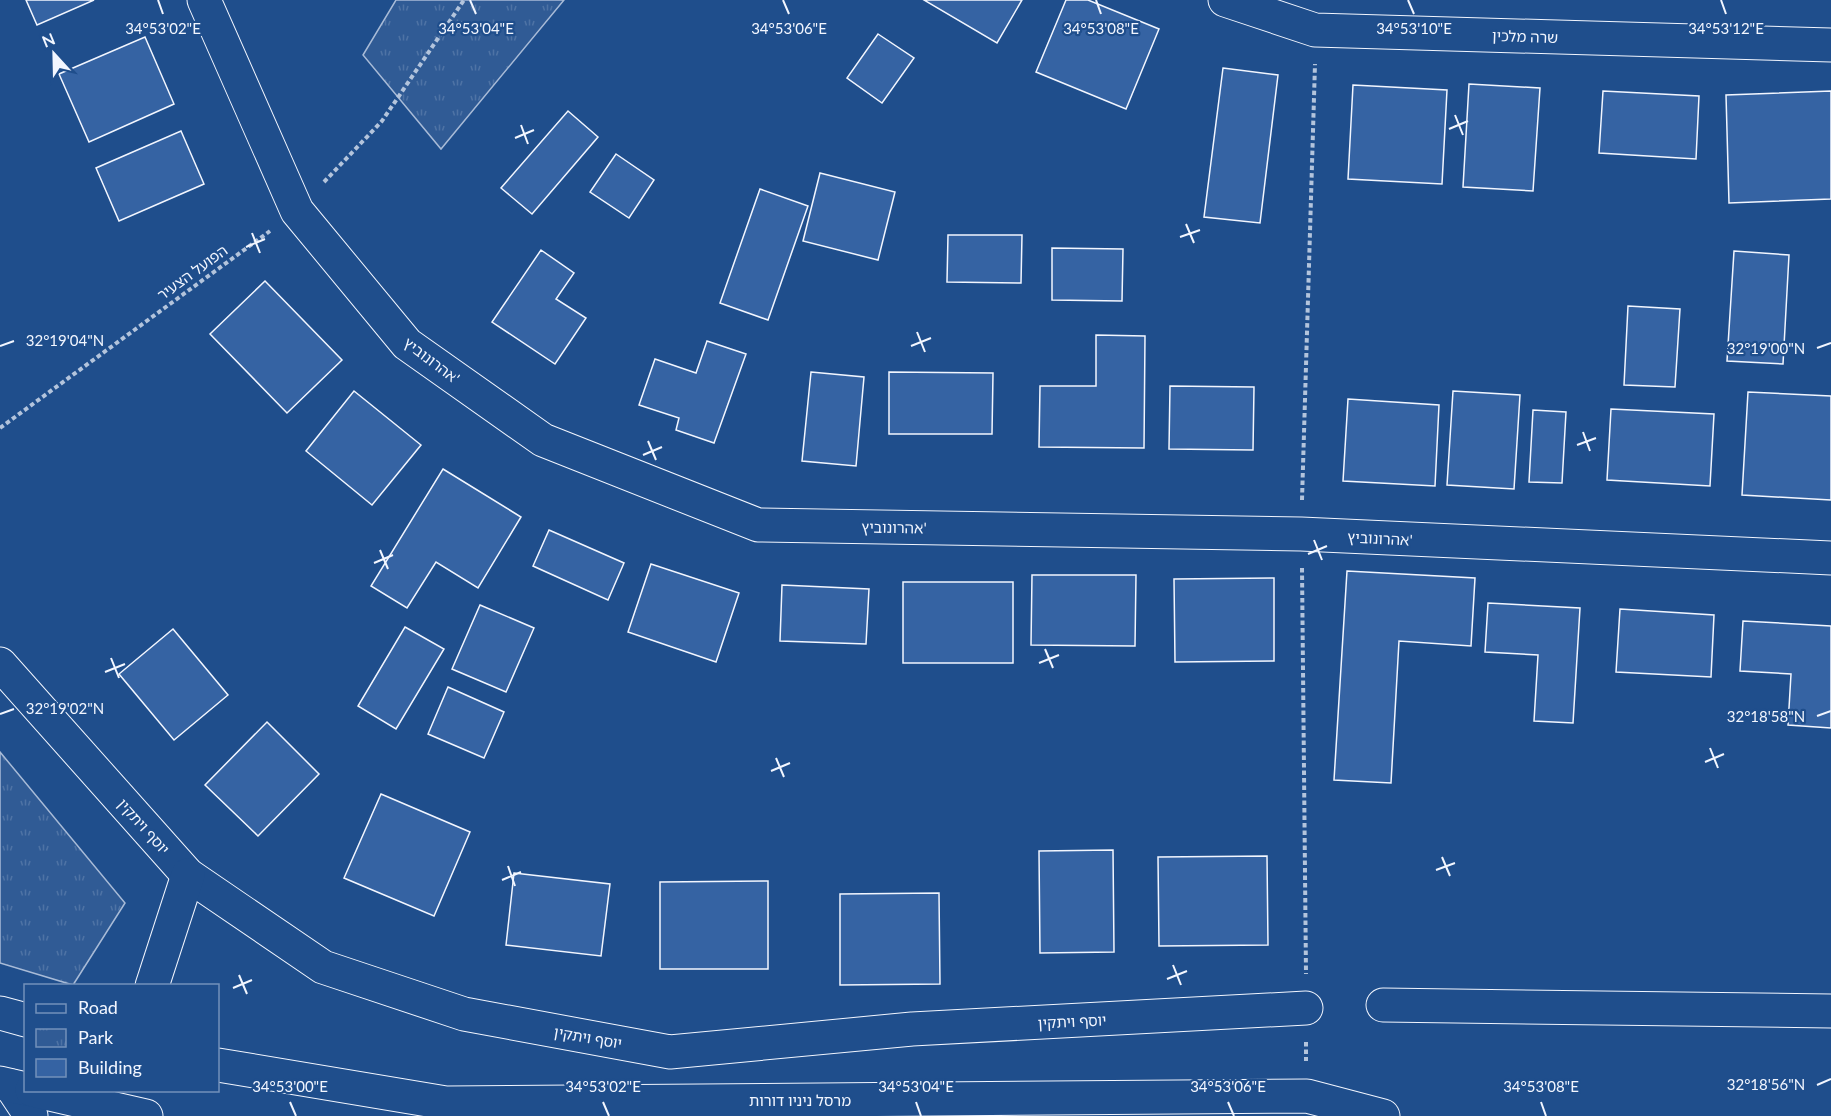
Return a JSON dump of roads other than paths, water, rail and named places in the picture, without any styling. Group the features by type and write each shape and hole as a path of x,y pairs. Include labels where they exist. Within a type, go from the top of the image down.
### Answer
{"street":[{"name":"אהרונוביץ'","path":"204,0 297,211 407,344 543,440 758,525 1301,534 1831,558"},
{"name":"שרה מלכין","path":"1225,0 1316,30 1831,45"},
{"name":"יוסף ויתקין","path":"0,664 188,875 323,967 464,1014 670,1052 912,1029 1306,1008"},
{"path":"153,984 188,875"},
{"path":"1383,1005 1831,1011"},
{"path":"0,1013 24,1019"},
{"name":"מרסל ניניו דורות","path":"219,1065 446,1103 1307,1096 1383,1116"},
{"path":"17,1087 31,1116"},
{"path":"39,1092 146,1116"}]}
